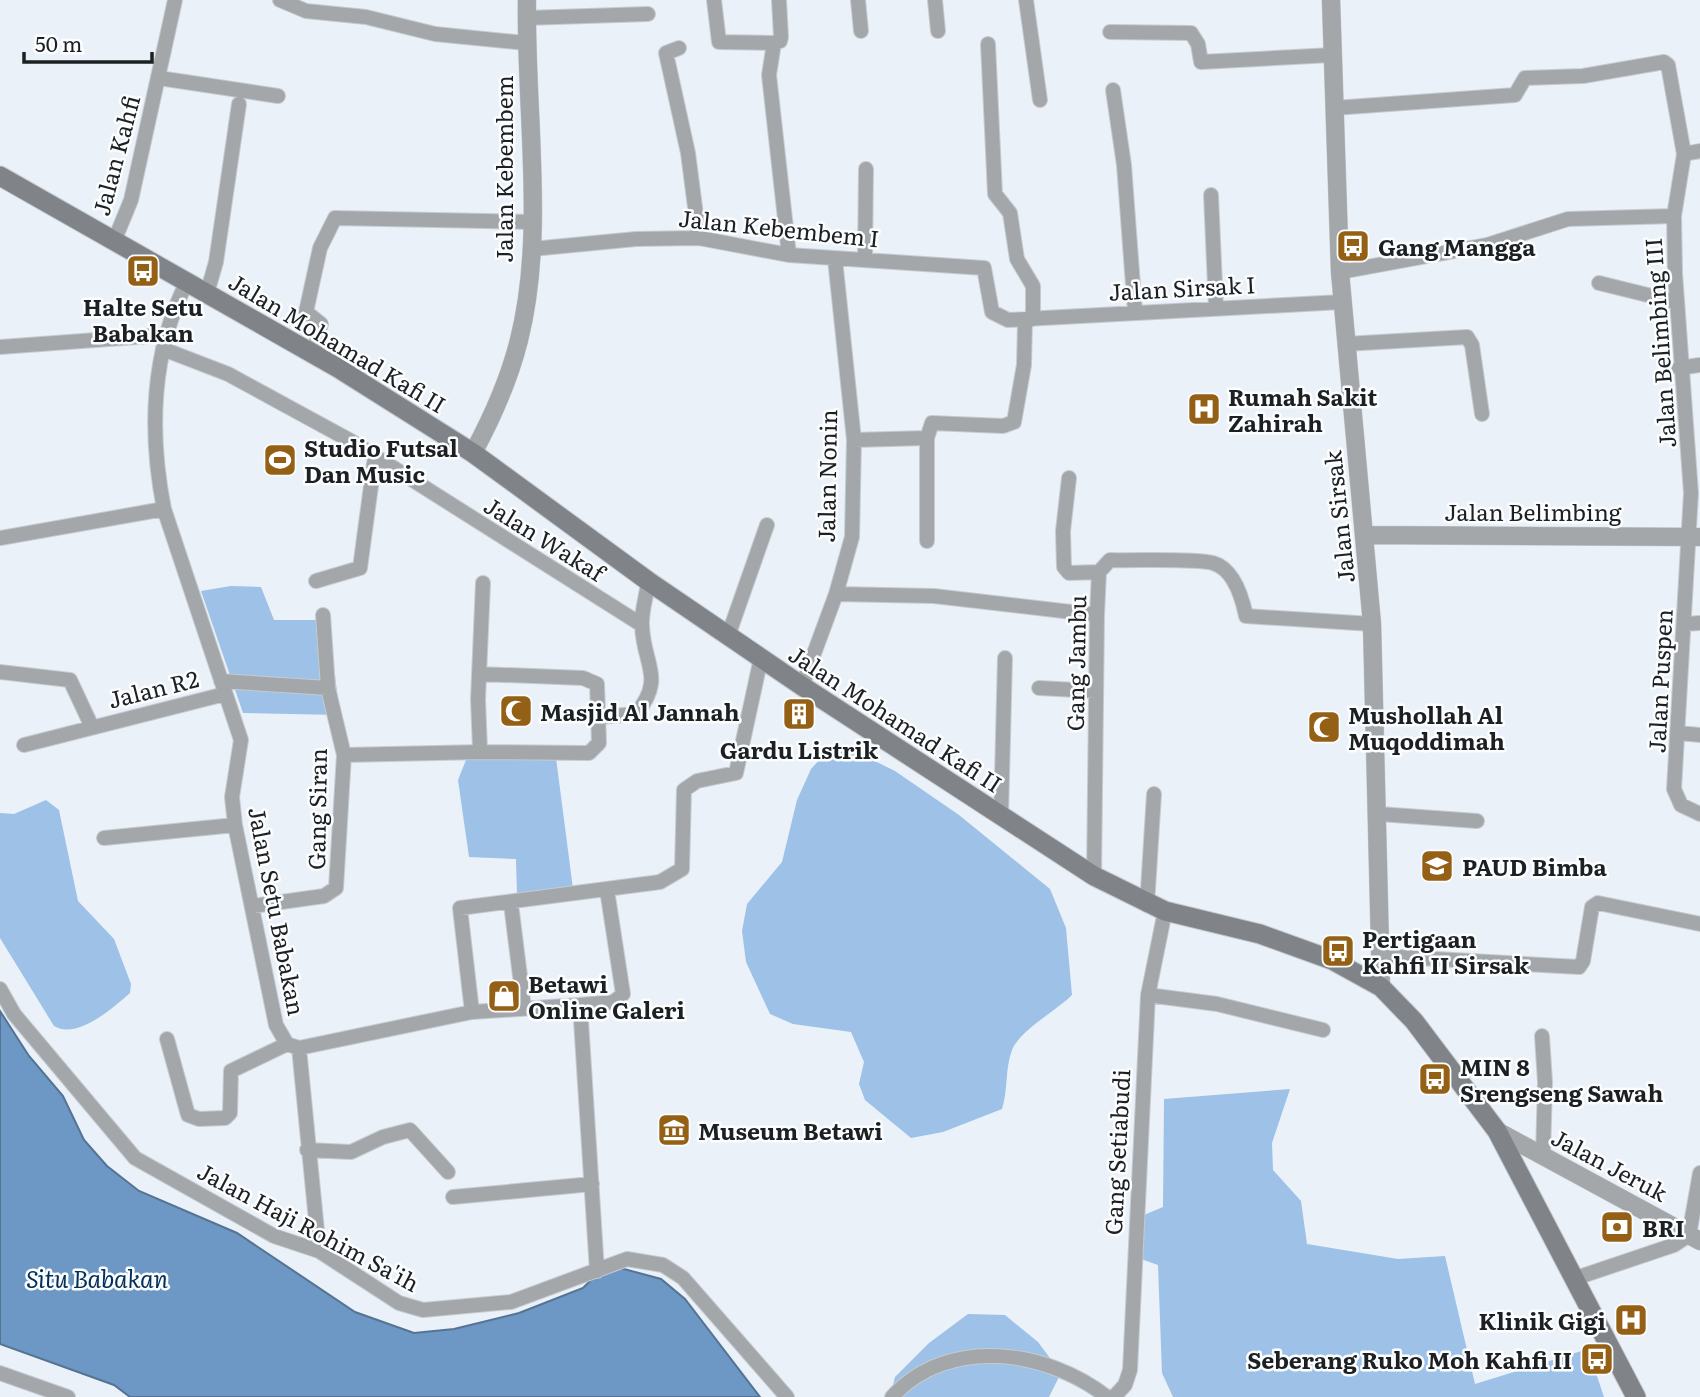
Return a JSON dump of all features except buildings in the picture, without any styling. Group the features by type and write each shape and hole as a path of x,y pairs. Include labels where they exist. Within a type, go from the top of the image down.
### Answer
{"main road":[{"name":"Jalan Mohamad Kafi II","path":"0,176 313,354 473,453 648,585 728,636 759,665 802,686 1094,876 1156,908 1260,934 1332,960 1381,988 1414,1021 1497,1131 1636,1397"}],"street":[{"name":"Jalan Kahfi","path":"115,239 131,200 175,0"},
{"path":"280,0 435,34 526,43"},
{"path":"714,0 719,42 774,43 780,41 781,37 779,0"},
{"path":"858,0 861,31"},
{"path":"935,0 939,31"},
{"path":"1026,0 1040,100"},
{"name":"Jalan Sirsak","path":"1331,0 1340,272 1372,624 1379,814 1381,988"},
{"path":"526,9 648,14"},
{"name":"Jalan Kebembem","path":"473,453 495,412 516,350 532,249 526,9"},
{"path":"1111,32 1191,33 1199,44 1202,62 1332,55"},
{"path":"774,43 769,75 789,255"},
{"path":"927,541 927,438 932,423 1003,426 1014,422 1024,365 1033,286 1017,258 1010,213 995,194 988,44"},
{"path":"678,48 666,53 688,153 699,237"},
{"name":"Jalan Belimbing III","path":"1334,108 1515,94 1525,78 1583,76 1664,62 1668,65 1678,103 1684,154 1674,216 1676,302 1679,368 1695,537"},
{"path":"159,78 278,96"},
{"path":"1113,90 1125,165 1135,312"},
{"path":"207,293 216,261 239,104"},
{"path":"1684,154 1700,151"},
{"path":"865,260 866,169"},
{"path":"1212,195 1216,308"},
{"path":"1340,272 1487,246 1568,219 1674,216"},
{"path":"313,354 321,324 306,312 320,248 335,218 532,222"},
{"name":"Jalan Kebembem I","path":"532,249 636,239 699,237 789,255 984,268 992,312 1008,320 1029,320"},
{"name":"Jalan Nonin","path":"802,686 836,594 852,537 854,440 835,259"},
{"name":"Jalan Setu Babakan","path":"187,282 175,304 164,339 156,381 157,471 164,509 241,740 232,797 234,825 276,1025 293,1046 472,1012 614,1002 624,994 607,890"},
{"path":"1599,283 1676,302"},
{"name":"Jalan Sirsak I","path":"1029,320 1342,302"},
{"path":"1345,344 1467,337 1472,345 1482,414"},
{"path":"0,347 164,339"},
{"name":"Jalan Wakaf","path":"164,339 375,456 643,621"},
{"path":"1679,368 1700,365"},
{"path":"854,440 927,438"},
{"path":"316,581 360,568 375,456"},
{"path":"1069,478 1063,531 1064,567 1069,573 1099,572"},
{"path":"0,538 164,509"},
{"path":"728,636 767,525"},
{"name":"Jalan Belimbing","path":"1366,535 1695,537"},
{"name":"Jalan Puspen","path":"1695,537 1692,623 1675,796 1681,805 1700,814"},
{"name":"Gang Jambu","path":"1094,876 1099,572 1110,560 1214,564 1231,577 1242,597 1246,616 1372,624"},
{"path":"482,752 478,746 483,583"},
{"path":"600,717 636,714 649,697 652,677 643,621 648,585"},
{"path":"836,594 934,596 1097,615"},
{"name":"Gang Siran","path":"253,906 324,896 336,888 344,755 328,688 323,615"},
{"path":"1001,816 1005,658"},
{"path":"472,1012 459,910 465,905 511,904 660,882 681,869 684,790 697,782 736,773 759,665"},
{"path":"0,672 70,680 92,727"},
{"path":"344,755 589,752 599,743 597,684 583,678 479,674"},
{"path":"223,687 328,688"},
{"name":"Jalan R2","path":"24,745 223,687"},
{"path":"1039,688 1096,691"},
{"path":"1680,733 1700,735"},
{"name":"Gang Setiabudi","path":"1113,1396 1130,1370 1148,995 1156,908 1154,794"},
{"path":"1379,814 1477,821"},
{"path":"104,838 234,825"},
{"path":"1381,956 1579,967 1584,961 1592,908 1598,903 1700,924"},
{"path":"511,904 524,1008"},
{"name":"Jalan Haji Rohim Sa'ih","path":"0,989 14,1014 135,1158 274,1236 319,1251 399,1303 423,1310 511,1302 627,1259 663,1265 683,1278 786,1397"},
{"path":"1148,995 1217,1004 1322,1030"},
{"path":"580,1005 597,1270"},
{"path":"1542,1036 1545,1082 1543,1156"},
{"path":"167,1039 182,1103 188,1115 199,1119 225,1118 230,1113 231,1070 293,1046 319,1251"},
{"path":"307,1150 351,1152 383,1137 410,1130 448,1172"},
{"name":"Jalan Jeruk","path":"1497,1131 1694,1238"},
{"path":"1573,1279 1694,1238 1700,1173"},
{"path":"453,1197 592,1184"},
{"path":"892,1397 905,1383 941,1365 977,1355 1012,1356 1067,1372 1113,1396"},
{"path":"0,1373 68,1397"}],"shaded area":[{"path":"231,586 261,587 274,620 328,620 340,715 243,713 201,591"},
{"path":"836,742 895,771 959,815 1050,889 1066,928 1072,995 1030,1028 1016,1043 1010,1057 1002,1109 943,1132 911,1138 865,1100 859,1084 864,1062 851,1032 793,1024 770,1014 746,962 742,931 747,904 782,862 797,800 811,769"},
{"path":"556,758 573,889 517,895 516,859 469,857 458,780 466,760"},
{"path":"46,800 59,810 78,901 114,939 131,984 130,993 114,1006 84,1026 73,1029 54,1026 0,938 0,813 14,814"},
{"path":"1290,1089 1272,1143 1273,1170 1301,1201 1307,1244 1398,1259 1445,1256 1475,1384 1588,1349 1604,1397 1173,1397 1162,1373 1158,1265 1141,1259 1144,1215 1163,1207 1164,1099"},
{"path":"968,1314 1005,1315 1038,1342 1061,1373 1049,1397 890,1397 895,1377 929,1343"}],"water":[{"name":"Situ Babakan","path":"0,1011 29,1056 63,1096 84,1140 107,1166 139,1191 237,1233 355,1312 414,1333 454,1329 519,1313 583,1288 600,1271 613,1266 661,1279 685,1299 760,1397 130,1397 114,1385 0,1344"}],"place":[{"name":"Gang Mangga","path":"1353,246"},
{"name":"Halte Setu Babakan","path":"143,271"},
{"name":"Rumah Sakit Zahirah","path":"1204,409"},
{"name":"Studio Futsal Dan Music","path":"280,460"},
{"name":"Masjid Al Jannah","path":"516,711"},
{"name":"Gardu Listrik","path":"799,714"},
{"name":"Mushollah Al Muqoddimah","path":"1324,727"},
{"name":"PAUD Bimba","path":"1437,866"},
{"name":"Pertigaan Kahfi II Sirsak","path":"1338,951"},
{"name":"Betawi Online Galeri","path":"504,996"},
{"name":"MIN 8 Srengseng Sawah","path":"1435,1079"},
{"name":"Museum Betawi","path":"674,1130"},
{"name":"BRI","path":"1617,1227"},
{"name":"Klinik Gigi","path":"1631,1320"},
{"name":"Seberang Ruko Moh Kahfi II","path":"1597,1359"}]}
